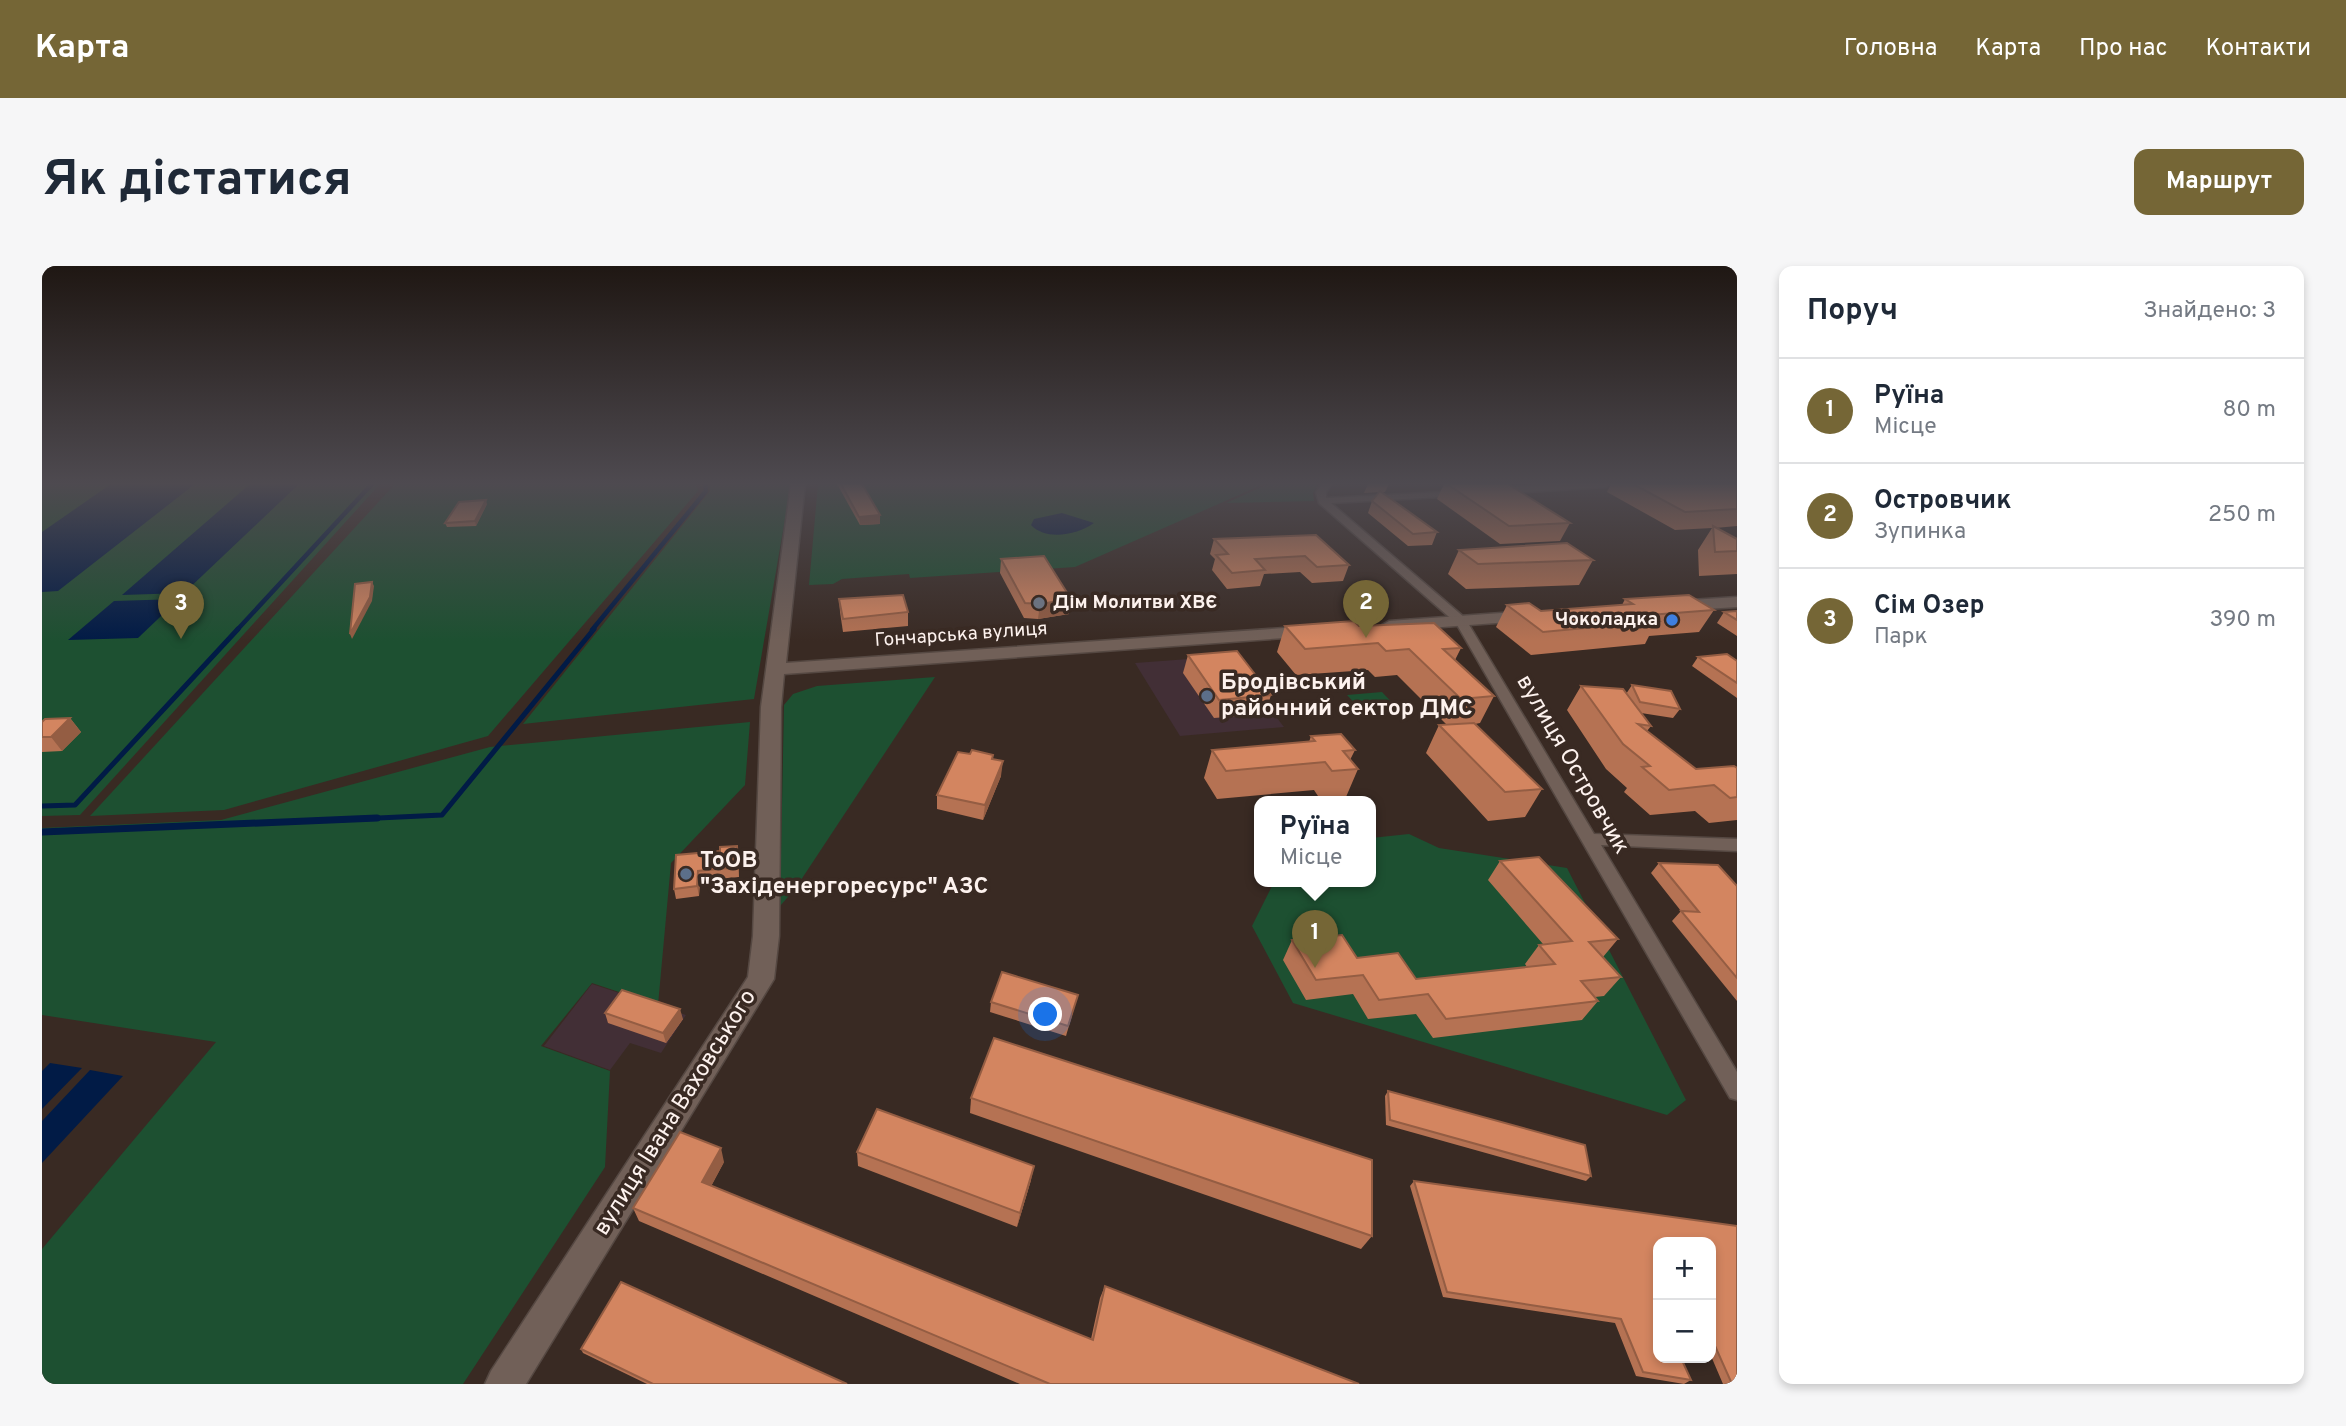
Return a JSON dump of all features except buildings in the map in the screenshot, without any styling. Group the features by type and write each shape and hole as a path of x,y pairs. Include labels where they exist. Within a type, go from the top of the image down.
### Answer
{"main road":[{"name":"вулиця Івана Ваховського","path":"504,1384 761,979 766,946 768,787 775,669 792,536"},
{"path":"1663,607 1737,602"},
{"path":"1367,628 1553,615"},
{"name":"Гончарська вулиця","path":"775,669 1325,630"}],"street":[{"name":"вулиця Островчик","path":"1363,536 1461,621 1737,1091"},
{"path":"1589,839 1737,845"}],"shaded area":[{"path":"1229,656 1284,727 1180,736 1135,663"},
{"path":"592,984 686,1015 661,1053 630,1043 610,1070 544,1046"}],"green space":[{"path":"42,536 333,536 80,815 42,816"},
{"path":"347,536 659,536 488,736 224,810 90,816"},
{"path":"674,536 782,536 754,699 523,724"},
{"path":"813,536 1145,536 1075,567 910,578 909,574 842,579 833,584 809,585"},
{"path":"935,677 795,889 780,906 784,705 793,694 817,686"},
{"path":"1382,692 1399,710 1364,713 1347,695"},
{"path":"750,722 745,785 671,863 658,1005 592,983 541,1046 610,1071 605,1167 463,1384 42,1384 42,1249 216,1042 42,1015 42,828 221,820 490,747"},
{"path":"1409,834 1439,848 1567,868 1686,1100 1667,1115 1293,1003 1252,926 1272,887 1376,887 1376,837"}],"water":[{"path":"42,536 128,536 58,591 42,592"},
{"path":"190,536 244,536 184,593 122,595"},
{"path":"179,599 138,638 68,640 114,601"},
{"path":"50,1063 82,1068 42,1109 42,1071"},
{"path":"90,1070 123,1076 42,1163 42,1121"}],"waterway":[{"path":"237,630 324,536"},
{"path":"592,630 669,536"},
{"path":"42,806 75,805 238,629"},
{"path":"336,820 442,815 594,629"},
{"path":"42,832 377,818"}],"place":[{"name":"Дім Молитви ХВЄ","path":"1039,603"},
{"name":"Чоколадка","path":"1672,620"},
{"name":"Островчик","path":"1366,638"},
{"name":"Сім Озер","path":"181,639"},
{"name":"Бродівський районний сектор ДМС","path":"1207,696"},
{"name":"ТоОВ \"Західенергоресурс\" АЗС","path":"686,874"},
{"name":"Руїна","path":"1315,968"}]}
